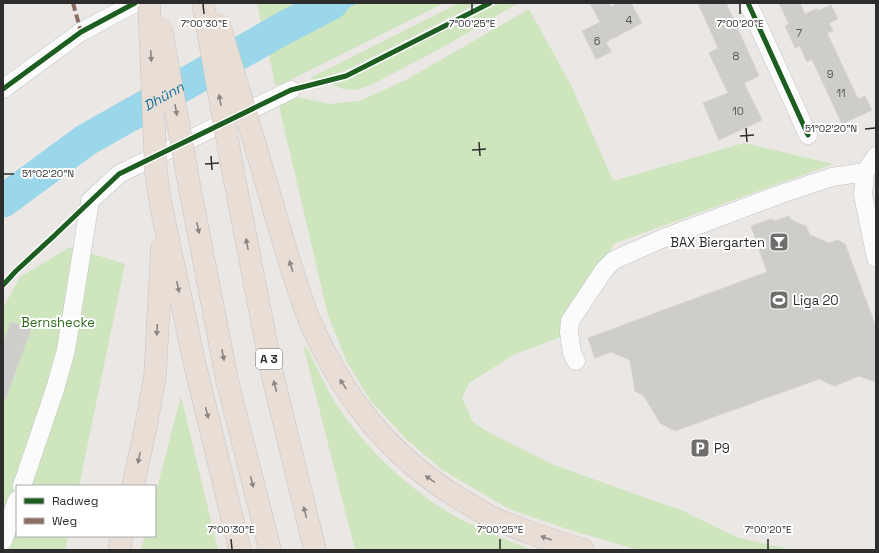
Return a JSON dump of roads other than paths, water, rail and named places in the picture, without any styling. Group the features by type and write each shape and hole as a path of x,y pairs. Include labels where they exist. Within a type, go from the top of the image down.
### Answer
{"highway":[{"path":"149,3 156,173 162,214 195,365 240,550"},
{"path":"157,3 190,190 227,380 270,550"},
{"name":"A 3","path":"203,3 232,166 272,373 314,550"},
{"path":"213,3 286,250 308,319 337,376 358,408 383,438 417,470 450,493 487,515 583,550"},
{"path":"133,485 155,376 162,214"},
{"path":"119,550 122,537"}],"street":[{"path":"3,89 81,32 135,3"},
{"path":"748,3 808,135"},
{"path":"22,485 55,389 66,350 90,201 119,174 291,90"},
{"path":"873,163 863,195 876,258"},
{"path":"576,361 572,353 569,332 570,321 604,270 614,260 664,238 781,194 873,163"},
{"path":"3,541 16,503"}],"water":[{"path":"314,3 358,3 268,50 262,27"}],"waterway":[{"name":"Dhünn","path":"3,201 86,140 284,28 332,3"}],"place":[{"name":"BAX Biergarten","path":"779,242"},
{"name":"Liga 20","path":"779,300"},
{"name":"P9","path":"700,448"}],"park label":[{"name":"Bernshecke","path":"58,322"}]}
